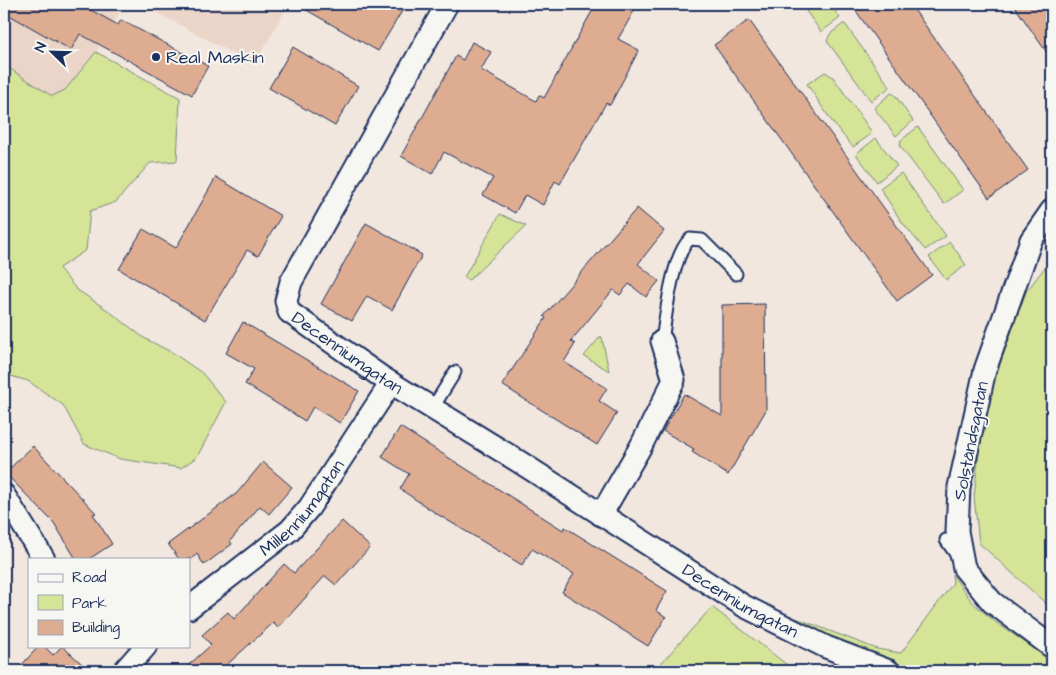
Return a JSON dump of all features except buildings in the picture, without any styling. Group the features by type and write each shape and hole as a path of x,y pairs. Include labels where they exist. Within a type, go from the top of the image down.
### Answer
{"street":[{"name":"Decenniumgatan","path":"447,4 287,292 286,306 295,317 391,383 744,606 826,648 888,671"},
{"name":"Solståndsgatan","path":"1052,210 1031,240 985,370 959,487 957,531 964,568 992,602 1052,647"},
{"path":"601,515 641,446 674,380 662,341"},
{"name":"Millenniumgatan","path":"190,607 290,530 314,501 391,383"},
{"path":"4,496 43,558"}],"lane":[{"path":"662,341 670,292 680,256 690,239 702,240 736,274"},
{"path":"432,409 455,372"},
{"path":"946,540 964,568"}],"shaded area":[{"path":"4,4 125,4 96,52 65,90 52,96 4,65"},
{"path":"141,4 289,4 254,65"}],"green space":[{"path":"801,4 830,4 840,18 821,32"},
{"path":"845,24 890,87 871,101 827,41 830,34"},
{"path":"96,52 180,98 177,161 150,163 116,202 90,211 86,250 59,268 76,289 144,338 173,353 202,373 226,402 197,457 181,468 120,459 84,444 63,405 28,381 4,374 4,65 52,96 65,90"},
{"path":"825,72 833,77 871,131 870,135 853,147 833,123 807,84"},
{"path":"891,93 895,95 913,121 896,136 874,108"},
{"path":"918,127 963,190 944,204 900,146 901,140"},
{"path":"876,138 897,166 877,182 856,154"},
{"path":"901,173 946,236 925,250 901,221 880,188"},
{"path":"500,214 526,226 469,280 464,277"},
{"path":"950,242 966,265 946,280 929,257"},
{"path":"1052,258 1052,609 979,543 974,497 984,408 1026,292"},
{"path":"601,336 602,338 609,371 584,356"},
{"path":"952,574 972,602 994,621 1052,661 1052,671 919,671 850,647 815,631 788,615 877,649 901,653 953,583"},
{"path":"712,607 795,671 654,671"}],"place":[{"name":"Real Maskin","path":"156,57"}]}
